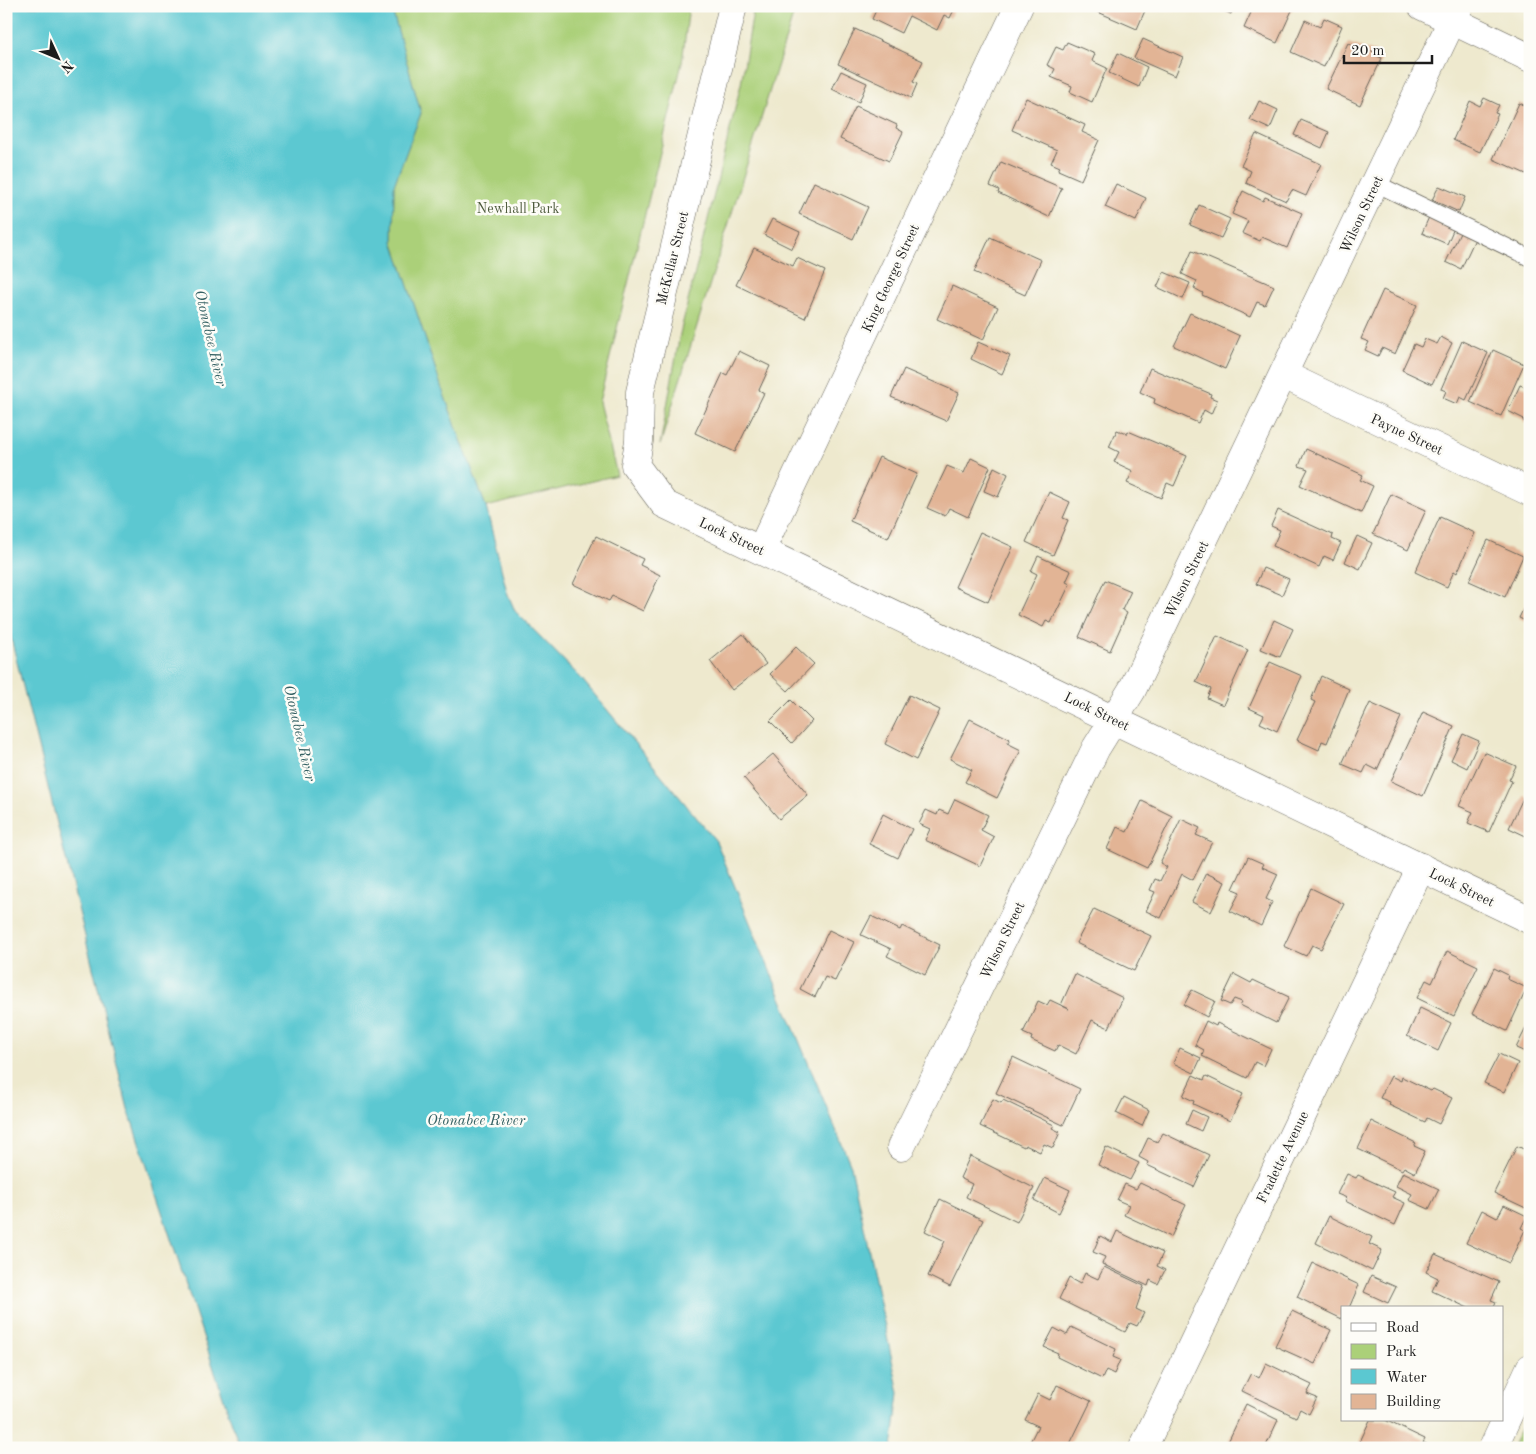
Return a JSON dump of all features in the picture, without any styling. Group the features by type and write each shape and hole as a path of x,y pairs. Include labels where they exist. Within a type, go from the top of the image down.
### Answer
{"street":[{"name":"McKellar Street","path":"664,504 635,466 639,441 640,392 733,6"},
{"name":"King George Street","path":"761,550 1019,6"},
{"path":"1422,6 1456,14 1530,58"},
{"name":"Wilson Street","path":"901,1146 1096,748 1132,690 1456,14"},
{"name":"Payne Street","path":"1284,376 1530,492"},
{"name":"Lock Street","path":"664,504 1530,920"},
{"name":"Fradette Avenue","path":"1143,1448 1421,867"},
{"path":"1493,1448 1530,1368"}],"lane":[{"path":"1375,183 1530,258"}],"green space":[{"name":"Newhall Park","path":"391,6 689,6 682,63 599,402 617,475 486,507 442,389 393,241 394,185 421,113"},
{"path":"754,6 796,6 660,445 680,334 741,84"},
{"path":"1530,1409 1530,1448 1511,1448"}],"water":[{"name":"Otonabee River","path":"6,6 391,6 421,113 394,185 393,241 442,389 486,507 507,592 515,611 580,677 716,841 851,1166 899,1393 892,1448 240,1448 128,1109 6,618"}],"building":[{"path":"878,6 956,6 950,18 944,15 937,30 909,16 901,33 872,19"},
{"path":"1092,6 1147,6 1137,29 1091,9"},
{"path":"1213,6 1234,6 1231,14"},
{"path":"1254,6 1294,6 1277,43 1244,28"},
{"path":"1324,18 1342,26 1324,67 1291,52 1305,20 1320,27"},
{"path":"855,29 923,61 913,82 917,84 911,98 838,64"},
{"path":"1143,39 1183,57 1175,76 1134,58"},
{"path":"1067,42 1095,54 1092,61 1107,68 1092,102 1070,92 1072,86 1051,77 1055,69 1047,65 1056,47 1063,50"},
{"path":"1348,43 1375,52 1374,55 1382,58 1360,105 1326,89"},
{"path":"1118,53 1147,67 1139,87 1109,73"},
{"path":"841,71 867,83 859,102 832,89"},
{"path":"1026,98 1085,125 1082,132 1099,140 1081,180 1058,170 1060,167 1051,163 1057,150 1012,130"},
{"path":"1484,98 1499,105 1495,113 1498,114 1480,152 1453,140 1470,101 1480,106"},
{"path":"1259,101 1278,110 1270,129 1250,120"},
{"path":"1519,103 1530,108 1530,167 1526,174 1493,159"},
{"path":"856,106 897,125 896,128 903,132 889,161 840,139"},
{"path":"1301,120 1329,132 1322,148 1294,135"},
{"path":"1256,134 1321,164 1306,196 1292,190 1286,201 1246,183 1251,171 1241,166"},
{"path":"1001,162 1062,188 1049,217 998,193 999,190 990,186"},
{"path":"814,182 868,207 853,239 799,214"},
{"path":"1116,184 1146,198 1136,221 1105,207"},
{"path":"1439,186 1465,197 1459,212 1432,200"},
{"path":"1243,191 1263,201 1265,197 1302,213 1287,248 1262,237 1260,241 1242,233 1248,221 1232,214"},
{"path":"1199,205 1230,219 1221,238 1190,225"},
{"path":"1429,217 1454,228 1447,244 1422,233"},
{"path":"772,219 800,232 792,249 764,235"},
{"path":"1460,233 1475,239 1461,269 1446,262"},
{"path":"990,237 1041,260 1025,295 974,272"},
{"path":"754,248 793,266 797,258 825,271 805,318 736,285"},
{"path":"1192,251 1274,286 1265,305 1257,302 1250,317 1202,295 1203,293 1194,288 1197,281 1182,274"},
{"path":"1164,272 1190,283 1183,299 1157,287"},
{"path":"952,286 998,307 983,340 937,319"},
{"path":"1383,290 1417,305 1395,354 1382,348 1378,356 1365,350 1369,342 1361,339"},
{"path":"1190,313 1240,336 1225,369 1174,346"},
{"path":"1441,337 1452,343 1432,384 1402,370 1414,344 1421,347 1425,339 1437,344"},
{"path":"1462,341 1488,353 1466,400 1460,397 1457,404 1443,398 1446,391 1441,389"},
{"path":"978,342 1010,356 1002,374 971,359"},
{"path":"1493,350 1524,364 1501,416 1470,402"},
{"path":"739,351 770,366 759,390 764,393 735,452 695,433 723,373 727,375"},
{"path":"1150,368 1211,394 1210,397 1217,400 1211,414 1204,410 1198,423 1154,403 1155,399 1140,392"},
{"path":"904,369 959,393 946,421 891,397"},
{"path":"1520,385 1530,389 1530,424 1508,411"},
{"path":"1117,430 1127,434 1128,431 1187,456 1174,486 1167,483 1161,498 1127,483 1133,471 1114,462 1119,452 1109,447"},
{"path":"1306,449 1363,475 1360,480 1373,486 1361,513 1300,485 1308,469 1299,466"},
{"path":"879,457 917,474 888,538 850,521"},
{"path":"971,458 990,467 968,517 949,508 945,516 927,508 947,466 964,473"},
{"path":"994,467 1008,474 998,497 984,491"},
{"path":"1049,492 1070,502 1063,518 1068,520 1053,555 1026,542"},
{"path":"1391,494 1426,510 1408,550 1373,534"},
{"path":"1278,510 1333,535 1332,539 1341,543 1333,560 1324,556 1319,567 1273,546 1280,530 1271,526"},
{"path":"1440,517 1475,533 1457,573 1454,571 1447,587 1415,572"},
{"path":"980,532 1013,547 988,602 955,587"},
{"path":"596,536 643,559 640,565 660,575 643,611 612,596 609,601 573,584"},
{"path":"1357,536 1372,543 1360,569 1345,562"},
{"path":"1488,540 1523,556 1505,597 1469,581"},
{"path":"1038,556 1071,571 1066,582 1070,584 1051,623 1046,621 1043,627 1018,615 1037,574 1031,571"},
{"path":"1263,568 1289,579 1282,595 1256,584"},
{"path":"1105,580 1131,591 1122,610 1127,613 1110,651 1079,637"},
{"path":"1530,595 1530,623 1519,618"},
{"path":"1274,620 1293,629 1280,657 1261,649"},
{"path":"743,634 766,664 732,690 710,661"},
{"path":"1217,636 1248,650 1223,705 1207,698 1211,689 1196,682"},
{"path":"796,647 814,664 788,691 770,674"},
{"path":"1270,662 1302,676 1277,731 1260,723 1264,715 1249,708"},
{"path":"1321,676 1349,689 1327,743 1322,741 1319,750 1297,740 1315,702 1311,700"},
{"path":"909,695 940,710 916,760 885,744"},
{"path":"791,700 812,721 792,743 770,721"},
{"path":"1370,703 1401,717 1377,770 1367,765 1363,773 1342,764"},
{"path":"1423,712 1454,726 1423,796 1391,781"},
{"path":"970,719 1010,739 1007,743 1021,750 997,798 965,782 972,770 950,759"},
{"path":"1463,734 1479,741 1467,768 1451,760"},
{"path":"1484,752 1516,766 1509,780 1512,781 1489,832 1468,823 1473,812 1459,806"},
{"path":"773,754 808,795 779,819 744,778"},
{"path":"1524,796 1530,798 1530,838 1509,828"},
{"path":"955,799 988,815 981,830 994,837 980,866 925,840 930,829 919,824 926,810 937,815 939,810 948,814"},
{"path":"1142,801 1172,816 1147,868 1107,849 1117,827 1127,832"},
{"path":"883,814 912,829 898,858 869,844"},
{"path":"1181,819 1200,828 1196,835 1212,842 1193,880 1182,874 1161,918 1146,911 1155,892 1150,890 1155,879 1160,881 1167,867 1160,863"},
{"path":"1248,857 1264,864 1262,867 1278,874 1266,899 1272,902 1261,926 1230,911 1240,892 1233,889"},
{"path":"1206,873 1225,882 1211,912 1192,902"},
{"path":"1311,888 1344,904 1321,949 1312,945 1306,956 1284,946"},
{"path":"1094,909 1151,936 1134,971 1076,943"},
{"path":"871,916 900,930 902,926 940,945 925,975 887,956 891,949 861,935"},
{"path":"829,930 854,942 835,981 825,977 815,997 800,989"},
{"path":"1447,951 1478,966 1454,1016 1417,998 1426,980 1432,983"},
{"path":"1494,968 1508,975 1507,979 1527,988 1507,1031 1472,1014"},
{"path":"1075,974 1123,998 1109,1028 1092,1020 1076,1054 1058,1045 1055,1051 1031,1040 1032,1037 1023,1033 1038,1001 1047,1005 1050,1000 1069,1009 1061,1005"},
{"path":"1234,974 1251,983 1253,980 1289,997 1276,1023 1240,1005 1242,1002 1234,999 1230,1005 1221,1001"},
{"path":"1192,990 1215,1001 1207,1017 1184,1005"},
{"path":"1420,1008 1451,1023 1438,1051 1407,1036"},
{"path":"1530,1020 1530,1054 1516,1048"},
{"path":"1206,1021 1216,1026 1217,1023 1271,1049 1263,1066 1255,1062 1247,1078 1202,1056 1204,1050 1195,1045"},
{"path":"1180,1048 1201,1058 1194,1073 1173,1063"},
{"path":"1499,1054 1518,1063 1504,1092 1484,1083"},
{"path":"1013,1057 1080,1089 1063,1125 996,1093"},
{"path":"1193,1075 1204,1080 1206,1076 1243,1094 1230,1121 1193,1104 1194,1101 1183,1096"},
{"path":"1391,1076 1401,1081 1402,1077 1431,1091 1433,1089 1452,1098 1439,1124 1427,1118 1425,1122 1389,1105 1390,1102 1380,1098"},
{"path":"1124,1097 1149,1110 1142,1126 1116,1113"},
{"path":"993,1099 1001,1103 1003,1100 1054,1125 1052,1128 1060,1132 1053,1148 1044,1144 1040,1152 1025,1145 1024,1147 980,1126"},
{"path":"1192,1110 1207,1117 1201,1131 1186,1124"},
{"path":"1371,1121 1416,1143 1414,1146 1425,1151 1415,1173 1404,1167 1402,1170 1358,1149"},
{"path":"1163,1133 1209,1155 1194,1187 1147,1165 1148,1162 1139,1157 1148,1138 1158,1142"},
{"path":"1517,1146 1530,1152 1530,1210 1494,1193"},
{"path":"1106,1147 1139,1163 1130,1180 1098,1165"},
{"path":"970,1156 1034,1188 1017,1222 966,1197 972,1184 960,1178"},
{"path":"1403,1172 1439,1189 1429,1209 1409,1200 1412,1194 1396,1186"},
{"path":"1347,1174 1356,1178 1358,1175 1395,1192 1392,1197 1405,1203 1395,1225 1345,1201 1347,1198 1337,1194"},
{"path":"1045,1178 1070,1190 1059,1213 1034,1200"},
{"path":"1140,1183 1186,1205 1171,1237 1124,1215 1129,1205 1117,1200 1125,1184 1136,1189"},
{"path":"940,1199 983,1220 950,1287 928,1276 945,1241 925,1231"},
{"path":"1504,1205 1527,1216 1521,1228 1525,1230 1509,1263 1466,1243 1482,1210 1497,1218"},
{"path":"1329,1216 1372,1237 1369,1244 1382,1250 1372,1271 1316,1243"},
{"path":"1117,1231 1163,1253 1157,1266 1165,1270 1158,1284 1150,1280 1148,1286 1102,1264 1105,1257 1093,1252 1100,1236 1112,1242"},
{"path":"1435,1254 1499,1282 1491,1300 1496,1302 1494,1306 1464,1306 1432,1291 1438,1278 1426,1272"},
{"path":"1313,1263 1359,1285 1350,1306 1341,1306 1341,1319 1297,1297"},
{"path":"1104,1267 1144,1286 1136,1309 1144,1313 1137,1326 1130,1323 1125,1332 1059,1299 1069,1278 1080,1284 1085,1273 1098,1279"},
{"path":"1371,1276 1396,1287 1388,1303 1364,1292"},
{"path":"1292,1311 1331,1330 1315,1364 1275,1346"},
{"path":"1071,1327 1116,1349 1113,1357 1120,1360 1114,1374 1106,1370 1102,1379 1057,1357 1058,1353 1044,1347 1054,1328 1067,1335"},
{"path":"1266,1363 1312,1385 1307,1394 1317,1398 1309,1414 1300,1409 1296,1417 1242,1391 1251,1373 1259,1378"},
{"path":"1057,1385 1091,1401 1068,1448 1027,1448 1038,1426 1025,1420 1038,1394 1050,1400"},
{"path":"1246,1404 1278,1420 1265,1448 1240,1448 1228,1442"},
{"path":"1369,1422 1389,1422 1425,1439 1423,1443 1427,1444 1425,1448 1362,1448 1358,1446"}]}
